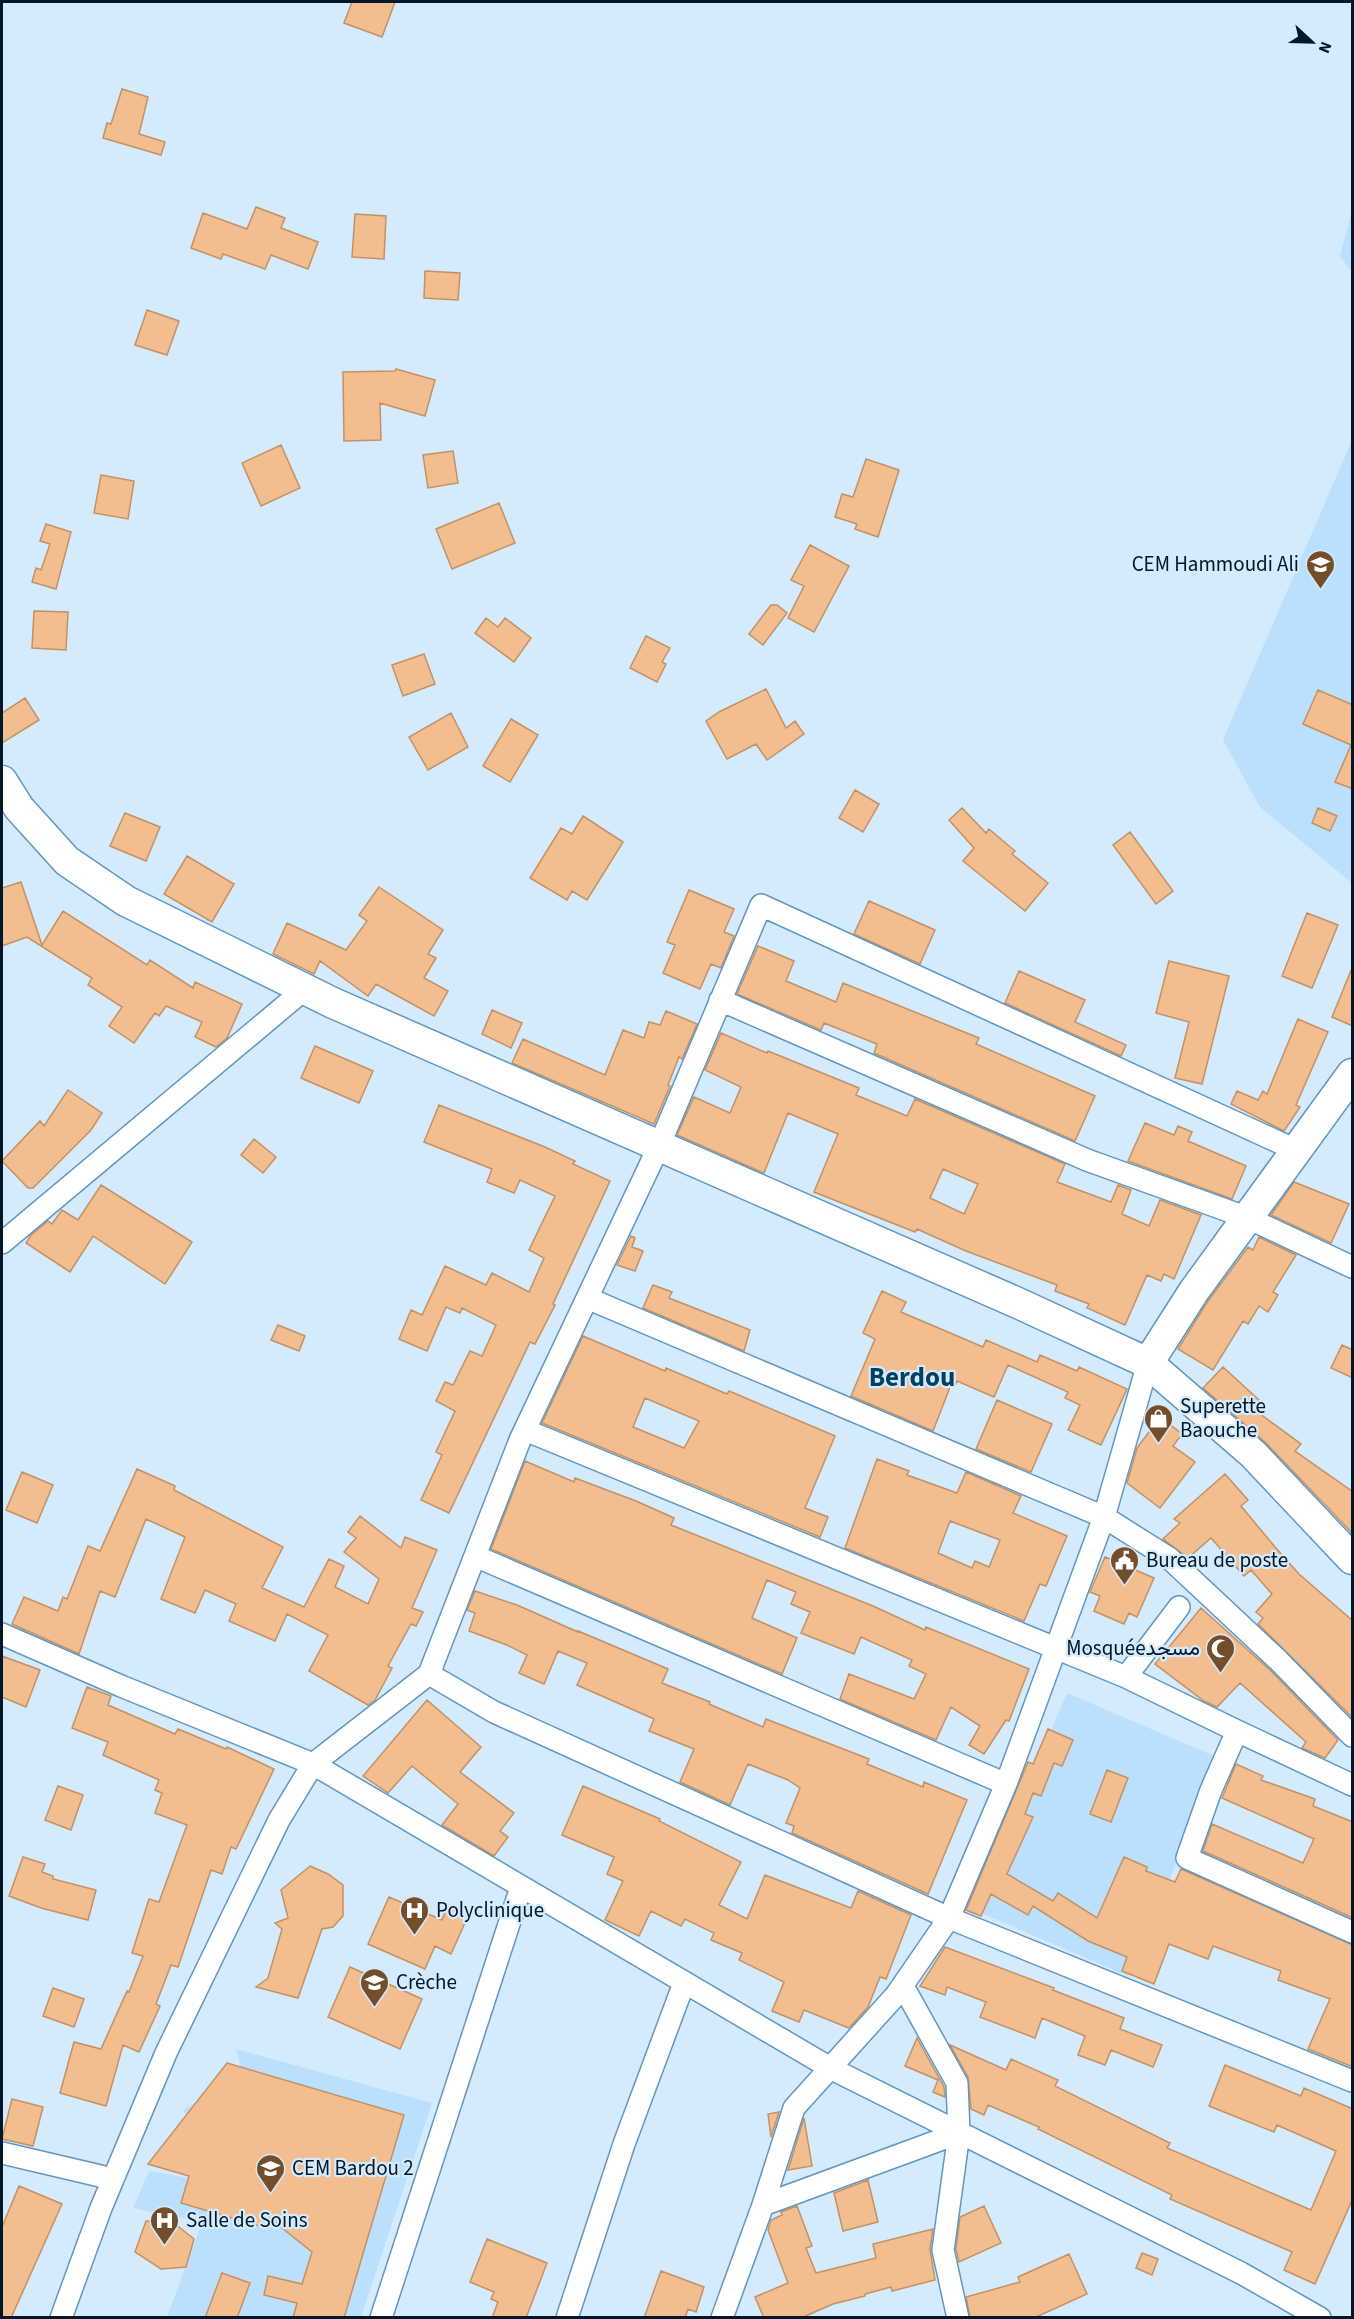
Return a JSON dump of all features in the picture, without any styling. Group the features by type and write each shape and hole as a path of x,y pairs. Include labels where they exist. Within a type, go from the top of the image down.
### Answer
{"main road":[{"path":"2,781 19,808 67,861 126,901 305,989 1020,1304 1148,1363 1253,1454 1353,1559"},
{"path":"1148,1363 1194,1292 1353,1074"}],"street":[{"path":"61,2318 113,2179 171,2043 279,1820 313,1764 429,1674 525,1430 659,1146 760,905 1298,1151"},
{"path":"2,1243 305,989"},
{"path":"720,1000 1087,1160 1248,1218 1353,1267"},
{"path":"587,1298 1104,1517 1169,1558 1278,1660 1353,1736"},
{"path":"722,2318 763,2205 794,2108 903,1986 949,1918 1006,1784 1104,1517 1148,1363"},
{"path":"525,1430 1126,1677 1353,1785"},
{"path":"475,1557 1006,1784"},
{"path":"1126,1677 1179,1607"},
{"path":"2,1635 313,1764 831,2068 1241,2273 1320,2318"},
{"path":"429,1674 494,1712 949,1918 1353,2081"},
{"path":"1237,1731 1211,1790 1187,1858 1353,1932"},
{"path":"381,2318 521,1887"},
{"path":"567,2318 624,2144 684,1983"},
{"path":"903,1986 957,2083 959,2133 943,2250 958,2318"},
{"path":"763,2205 959,2133"},
{"path":"2,2153 113,2179"}],"shaded area":[{"path":"1352,210 1352,272 1340,256"},
{"name":"CEM Hammoudi Ali","path":"1352,440 1352,883 1260,807 1223,740"},
{"path":"1067,1693 1221,1759 1128,1976 974,1910"},
{"name":"CEM Bardou 2","path":"236,2049 432,2103 361,2317 167,2317 203,2220 133,2208 149,2171 194,2179 214,2164 183,2110 243,2074"}],"building":[{"path":"352,2 395,2 382,37 344,23"},
{"path":"122,89 148,97 139,134 165,142 161,155 103,138 107,123 111,124"},
{"path":"256,207 285,218 281,228 318,242 308,269 271,255 265,269 223,254 221,259 191,248 203,213 247,229"},
{"path":"355,214 386,216 384,259 352,257"},
{"path":"425,271 460,273 458,300 424,298"},
{"path":"147,310 179,321 167,355 135,345"},
{"path":"396,369 435,380 425,416 380,403 381,440 344,441 343,372 395,371"},
{"path":"281,445 300,488 261,506 242,463"},
{"path":"453,451 458,483 428,488 423,455"},
{"path":"866,459 899,470 878,537 855,529 857,524 835,517 842,494 853,497"},
{"path":"101,475 134,481 128,519 94,513"},
{"path":"499,503 515,543 452,569 436,529"},
{"path":"46,524 71,532 56,589 32,582 36,568 41,570 50,544 40,541"},
{"path":"810,545 849,566 814,632 788,618 804,586 791,580"},
{"path":"771,605 777,605 787,613 763,645 749,634"},
{"path":"34,611 68,612 66,650 32,648"},
{"path":"486,618 498,627 505,618 531,638 514,662 475,633"},
{"path":"646,636 670,648 662,662 666,664 657,682 630,668"},
{"path":"424,654 435,684 403,696 392,665"},
{"path":"766,689 786,728 795,721 804,734 767,760 756,744 727,759 706,721 719,712"},
{"path":"1318,690 1353,705 1353,789 1335,782 1351,745 1303,724"},
{"path":"25,698 39,720 2,743 2,713"},
{"path":"451,713 468,747 428,770 409,737"},
{"path":"511,719 538,735 510,782 483,766"},
{"path":"855,790 879,804 863,832 839,818"},
{"path":"962,808 986,833 989,829 1015,851 1012,854 1048,883 1025,911 963,861 974,848 949,820"},
{"path":"1318,808 1337,816 1330,831 1312,823"},
{"path":"125,813 160,827 146,861 110,846"},
{"path":"583,816 623,842 587,900 572,891 567,900 530,878 561,828 572,834"},
{"path":"1130,832 1173,891 1156,904 1113,845"},
{"path":"187,856 234,884 212,922 164,894"},
{"path":"21,882 42,945 63,911 147,965 150,960 193,988 195,982 242,1004 227,1038 216,1047 195,1037 202,1022 166,1006 159,1016 155,1013 134,1043 109,1026 122,1007 88,985 92,978 27,937 2,946 2,888"},
{"path":"379,887 443,930 428,954 436,958 424,978 448,991 434,1016 376,984 368,996 320,961 314,974 273,954 287,923 346,950 367,921 359,915"},
{"path":"689,890 734,909 724,932 734,936 721,968 711,964 700,989 663,973 675,945 667,942"},
{"path":"869,901 935,930 920,964 854,934"},
{"path":"1307,913 1338,925 1312,988 1282,976"},
{"path":"758,946 794,961 786,981 836,1002 843,983 979,1038 976,1044 1095,1096 1075,1141 874,1053 877,1044 824,1023 821,1030 737,994"},
{"path":"1169,961 1229,976 1202,1084 1175,1078 1189,1022 1156,1013"},
{"path":"1353,968 1353,1026 1332,1017"},
{"path":"1019,971 1085,1000 1075,1022 1126,1045 1121,1056 1005,1003"},
{"path":"492,1010 522,1023 511,1048 482,1034"},
{"path":"666,1011 697,1024 682,1059 679,1057 654,1124 512,1063 523,1039 605,1075 623,1030 644,1038 649,1022 660,1025"},
{"path":"1298,1019 1328,1032 1296,1105 1300,1107 1284,1131 1231,1104 1237,1091 1258,1100 1263,1091 1267,1094"},
{"path":"721,1033 859,1088 856,1095 907,1116 915,1099 1065,1164 1057,1182 1111,1202 1118,1185 1131,1190 1122,1214 1149,1226 1160,1200 1201,1215 1174,1279 1164,1274 1161,1281 1147,1275 1125,1325 1087,1308 1089,1304 1055,1291 1057,1285 966,1251 917,1229 915,1232 814,1192 838,1134 788,1113 764,1173 677,1135 694,1097 730,1113 741,1087 705,1070","holes":["943,1169 978,1184 964,1214 930,1198"]},
{"path":"315,1046 373,1071 359,1103 301,1078"},
{"path":"68,1090 102,1113 91,1130 33,1188 28,1188 2,1161 40,1121 44,1126"},
{"path":"439,1105 545,1147 575,1161 573,1164 610,1181 553,1304 555,1305 535,1344 530,1342 449,1513 421,1500 442,1455 436,1452 455,1411 436,1401 445,1382 453,1385 470,1351 482,1356 496,1325 462,1308 460,1313 446,1307 427,1351 399,1339 411,1310 422,1315 445,1266 486,1285 492,1273 529,1292 544,1258 529,1250 555,1196 520,1180 514,1193 487,1182 492,1169 424,1142"},
{"path":"1145,1123 1174,1135 1178,1126 1192,1132 1188,1141 1246,1166 1232,1199 1128,1161"},
{"path":"254,1139 276,1157 263,1173 241,1155"},
{"path":"1294,1182 1349,1204 1331,1243 1271,1215"},
{"path":"101,1185 192,1242 165,1284 93,1236 70,1272 26,1243 31,1235 48,1221 52,1224 62,1210 78,1220"},
{"path":"631,1236 635,1238 632,1247 643,1251 635,1271 617,1265"},
{"path":"1259,1237 1296,1255 1273,1292 1278,1295 1268,1312 1259,1306 1248,1324 1243,1321 1213,1370 1178,1349 1208,1301 1248,1247 1253,1250"},
{"path":"653,1285 672,1292 669,1298 750,1330 744,1351 643,1308"},
{"path":"882,1291 906,1302 901,1312 983,1347 986,1340 1037,1362 1040,1355 1077,1371 1079,1367 1127,1389 1101,1445 1068,1430 1080,1405 1065,1398 1068,1392 1008,1365 994,1397 957,1381 956,1384 952,1382 933,1431 851,1396 875,1339 863,1333"},
{"path":"278,1325 305,1336 299,1351 271,1340"},
{"path":"583,1336 665,1371 666,1368 727,1394 729,1391 835,1436 805,1508 828,1517 820,1537 542,1423","holes":["645,1398 699,1421 684,1448 633,1427"]},
{"path":"1342,1345 1353,1350 1353,1378 1331,1368"},
{"path":"1223,1367 1259,1400 1252,1408 1301,1444 1295,1451 1353,1492 1353,1534 1265,1442 1203,1388"},
{"path":"997,1400 1052,1424 1031,1472 976,1449"},
{"path":"1160,1417 1182,1434 1173,1446 1195,1462 1160,1508 1127,1483 1137,1448"},
{"path":"877,1459 909,1471 907,1475 957,1493 966,1472 1021,1496 1013,1513 1067,1536 1046,1586 1040,1584 1024,1621 845,1548","holes":["950,1521 1000,1540 989,1567 975,1561 972,1568 938,1553"]},
{"path":"525,1461 574,1482 575,1478 636,1501 674,1518 671,1525 873,1606 925,1630 926,1627 1029,1669 1009,1721 1006,1720 984,1754 969,1745 980,1726 951,1707 936,1740 840,1699 849,1674 914,1699 926,1674 909,1666 912,1660 861,1637 854,1654 801,1633 810,1612 791,1604 796,1592 767,1580 752,1618 797,1638 782,1674 491,1549"},
{"path":"137,1469 175,1486 174,1490 283,1547 262,1588 304,1607 329,1559 344,1566 335,1587 368,1604 379,1579 344,1552 356,1538 348,1532 360,1516 401,1548 405,1537 437,1550 412,1608 423,1612 416,1626 411,1624 388,1666 392,1668 375,1700 368,1705 309,1671 328,1635 287,1614 275,1641 229,1621 236,1604 205,1590 195,1613 161,1599 185,1537 146,1519 115,1597 100,1591 79,1654 12,1624 24,1597 58,1611 63,1597 67,1599 88,1546 100,1551"},
{"path":"22,1472 53,1485 37,1523 6,1510"},
{"path":"1225,1474 1248,1500 1241,1506 1275,1547 1299,1574 1353,1621 1353,1718 1258,1624 1263,1618 1256,1612 1272,1594 1251,1570 1244,1576 1211,1538 1188,1558 1163,1539 1180,1523 1174,1519"},
{"path":"1105,1557 1154,1578 1137,1617 1129,1613 1124,1624 1094,1611 1100,1596 1090,1592"},
{"path":"475,1591 517,1605 668,1669 662,1683 763,1727 766,1719 869,1759 867,1764 923,1787 924,1782 967,1800 928,1894 792,1833 794,1826 786,1823 800,1788 788,1780 748,1764 730,1805 680,1782 694,1749 649,1731 654,1719 577,1685 587,1663 558,1651 544,1684 519,1673 527,1655 469,1631 475,1613 467,1610"},
{"name":"Mosquéeمسجد","path":"1201,1608 1269,1669 1338,1740 1325,1758 1302,1748 1306,1742 1240,1683 1217,1707 1204,1701 1155,1664"},
{"path":"2,1656 40,1670 26,1707 2,1697"},
{"path":"87,1687 111,1696 108,1705 175,1734 178,1729 226,1749 227,1747 274,1769 236,1849 231,1847 222,1874 211,1870 178,1967 171,1965 156,2004 160,2006 139,2052 123,2045 106,2106 60,2093 74,2042 101,2049 127,1991 129,1992 143,1956 132,1953 149,1899 159,1902 187,1825 155,1813 162,1793 155,1790 159,1780 103,1755 108,1742 72,1728"},
{"path":"427,1700 481,1747 460,1772 514,1813 500,1831 508,1837 494,1856 442,1825 458,1804 412,1766 388,1793 363,1776"},
{"path":"1048,1729 1073,1740 1062,1766 1054,1763 1041,1796 1033,1793 1025,1814 1033,1817 1007,1874 1053,1901 1058,1893 1097,1918 1124,1857 1147,1867 1146,1871 1175,1882 1181,1869 1353,1945 1353,2067 1308,2049 1330,1999 1278,1980 1281,1971 1213,1946 1208,1959 1169,1944 1154,1984 1122,1971 1127,1957 1088,1941 1033,1906 1028,1915 991,1894 981,1916 966,1910 1028,1762 1033,1764"},
{"path":"1236,1764 1263,1776 1261,1780 1315,1799 1313,1806 1353,1822 1353,1918 1203,1851 1212,1824 1303,1863 1314,1839 1222,1798"},
{"path":"1107,1770 1128,1778 1111,1822 1090,1814"},
{"path":"58,1786 83,1795 71,1830 45,1820"},
{"path":"583,1786 660,1819 659,1821 741,1862 719,1905 747,1919 765,1875 851,1908 858,1891 911,1915 886,1979 880,1977 868,2007 849,2028 804,2010 799,2022 772,2011 784,1982 739,1960 742,1953 711,1940 714,1933 685,1919 681,1926 651,1911 639,1936 605,1920 623,1881 607,1874 614,1857 562,1835"},
{"path":"23,1857 45,1864 42,1872 53,1876 53,1879 96,1890 88,1920 41,1908 9,1896"},
{"path":"310,1866 328,1874 343,1885 343,1916 333,1927 322,1929 298,1998 256,1987 268,1978 282,1929 275,1923 288,1918 281,1890"},
{"name":"Polyclinique","path":"389,1897 442,1920 448,1905 469,1914 451,1954 435,1946 425,1969 368,1944"},
{"path":"945,1947 1054,1988 1053,1990 1124,2018 1120,2029 1162,2045 1153,2067 1111,2050 1105,2065 1078,2055 1085,2036 1042,2018 1035,2038 980,2017 986,2002 947,1987 945,1995 920,1986"},
{"name":"Crèche","path":"350,1967 422,1999 400,2049 328,2017"},
{"path":"53,1988 84,1999 74,2027 43,2016"},
{"path":"917,2038 944,2087 945,2097 933,2092 938,2080 905,2066"},
{"path":"950,2045 1006,2070 1011,2059 1058,2080 1055,2086 1170,2143 1167,2148 1311,2210 1336,2151 1277,2125 1274,2132 1209,2106 1225,2065 1301,2096 1304,2088 1353,2109 1353,2198 1315,2284 1284,2270 1292,2252 1170,2199 1172,2195 1038,2129 1039,2127 988,2105 984,2115 971,2109 968,2077"},
{"name":"CEM Bardou 2","path":"227,2063 404,2115 344,2318 293,2318 297,2303 264,2295 268,2276 302,2284 312,2252 267,2216 259,2226 181,2203 189,2176 148,2164"},
{"path":"12,2099 43,2107 33,2146 2,2139"},
{"path":"779,2112 771,2137 768,2114"},
{"path":"804,2118 812,2166 788,2170"},
{"path":"868,2180 878,2222 843,2231 834,2193"},
{"path":"19,2186 62,2204 11,2318 2,2318 2,2227"},
{"path":"797,2206 812,2246 806,2248 816,2273 876,2258 873,2244 933,2229 930,2249 935,2280 892,2291 891,2287 865,2294 865,2296 833,2304 801,2318 764,2318 755,2297 788,2283 768,2230 771,2220 782,2215 781,2212"},
{"path":"984,2206 1001,2243 959,2262 956,2249 960,2217"},
{"name":"Salle de Soins","path":"146,2221 175,2224 194,2239 186,2267 161,2269 135,2252"},
{"path":"487,2239 547,2263 526,2318 492,2318 498,2302 491,2299 494,2292 470,2282"},
{"path":"1142,2253 1158,2259 1152,2275 1136,2268"},
{"path":"1069,2254 1087,2294 1034,2318 970,2318 966,2297 1020,2282 1018,2277"},
{"path":"661,2271 704,2287 696,2312 688,2309 685,2318 644,2318"},
{"path":"222,2273 250,2283 237,2318 205,2318"}],"place":[{"name":"CEM Hammoudi Ali","path":"1320,590"},
{"name":"Superette Baouche","path":"1159,1444"},
{"name":"Bureau de poste","path":"1125,1586"},
{"name":"Mosquéeمسجد","path":"1221,1674"},
{"name":"Polyclinique","path":"415,1936"},
{"name":"Crèche","path":"375,2008"},
{"name":"CEM Bardou 2","path":"271,2194"},
{"name":"Salle de Soins","path":"165,2246"}],"district":[{"name":"Berdou","path":"912,1377"}]}
